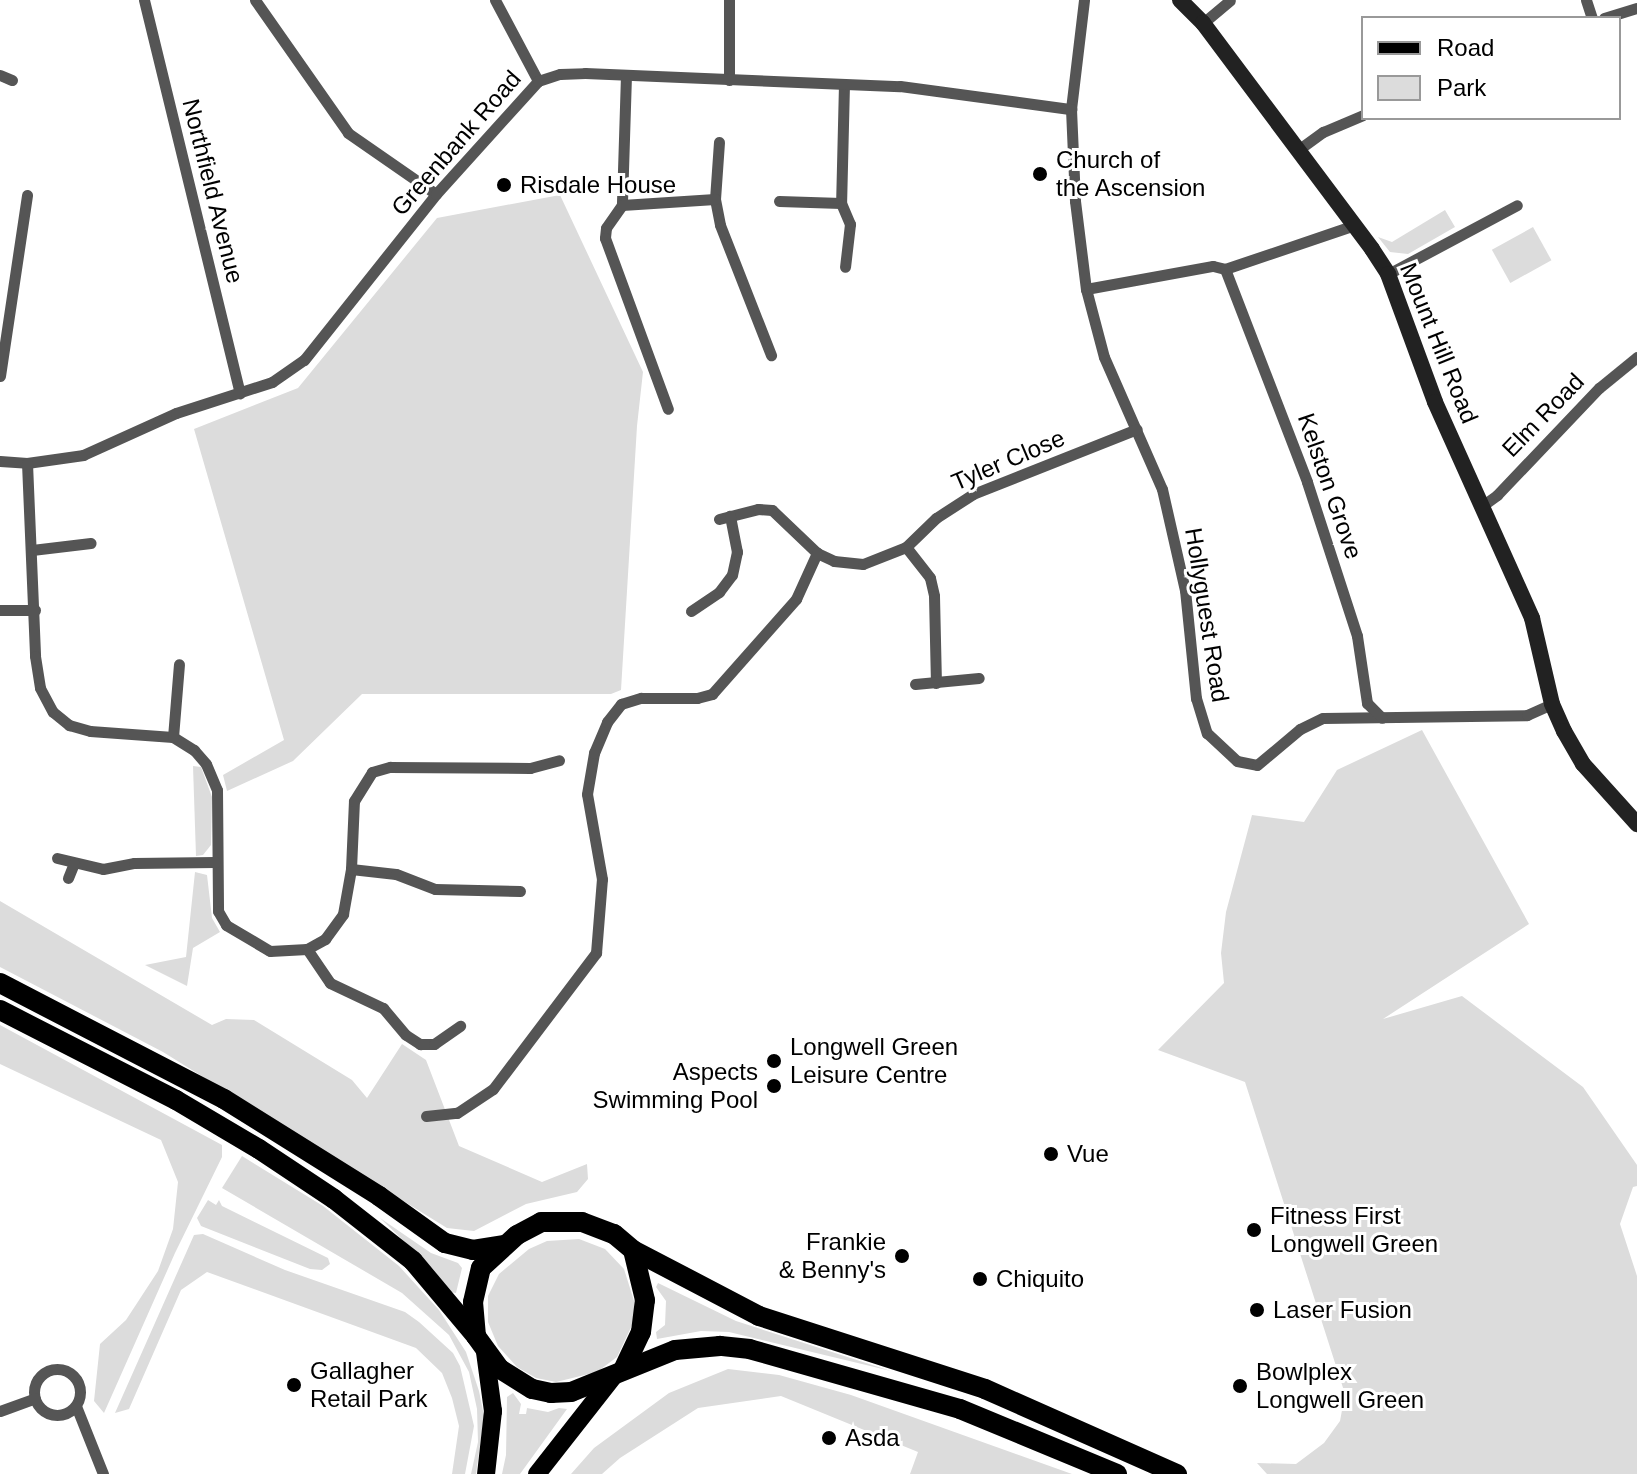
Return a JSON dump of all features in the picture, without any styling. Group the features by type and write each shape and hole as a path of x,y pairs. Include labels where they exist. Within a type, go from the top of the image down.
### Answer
{"highway":[{"path":"0,983 224,1099 445,1243 473,1250 505,1245"},
{"path":"0,1010 176,1100 259,1149 334,1199 413,1261 480,1344 521,1385 551,1393 571,1392 675,1350 692,1347 750,1349 960,1409 1117,1474"},
{"path":"480,1344 473,1302 481,1268 505,1245 541,1222 563,1220 600,1228 633,1250 759,1316 985,1389 1177,1474"},
{"path":"618,1374 641,1332 645,1300 633,1250"}],"main road":[{"path":"480,1344 493,1411 486,1474"},
{"path":"537,1474 618,1374"}],"street":[{"name":"Northfield Avenue","path":"144,0 240,393"},
{"path":"255,0 348,133 436,194"},
{"path":"495,0 538,81"},
{"path":"729,0 729,80"},
{"name":"Hollyguest Road","path":"1084,0 1071,109 1075,201 1086,289 1104,357 1162,489 1178,555 1200,717 1207,733 1229,756 1245,765 1263,763 1300,729 1323,718 1527,715 1552,704"},
{"name":"Mount Hill Road","path":"1180,0 1203,23 1355,225 1388,274 1435,402 1532,618 1552,704 1583,764 1637,824"},
{"path":"1203,23 1230,0"},
{"path":"1611,16 1637,8"},
{"name":"Greenbank Road","path":"0,461 27,463 83,455 176,413 272,382 304,360 436,194 538,81 560,74 900,86 1071,109"},
{"path":"0,75 12,80"},
{"path":"626,75 622,205 606,228 605,238 668,409"},
{"path":"844,84 841,203 850,224 845,267"},
{"path":"1298,150 1323,132 1361,116"},
{"path":"719,142 715,199 725,239 771,355"},
{"path":"0,376 27,195"},
{"path":"622,205 715,199"},
{"path":"779,201 841,203"},
{"path":"1388,274 1517,205"},
{"path":"1086,289 1213,266 1225,269 1355,225"},
{"name":"Kelston Grove","path":"1225,269 1316,510 1357,636 1367,703 1382,718"},
{"name":"Elm Road","path":"1482,506 1497,495 1599,388 1637,357"},
{"name":"Tyler Close","path":"691,611 719,592 732,575 737,552 724,518 758,509 772,510 817,553 834,561 863,564 906,547 936,518 973,494 1137,429"},
{"path":"27,463 35,656 40,688 53,712 69,725 90,731 173,737 194,750 206,764 217,790 215,862 218,911 226,925 270,951 307,949 325,939 343,914 351,869 354,801 372,772 390,767 530,768 559,760"},
{"path":"32,550 91,543"},
{"path":"906,547 930,578 934,596 936,683"},
{"path":"426,1116 457,1113 493,1089 596,953 602,879 587,794 594,753 607,722 621,704 641,698 697,698 712,694 796,599 817,553"},
{"path":"0,610 35,610"},
{"path":"173,737 179,664"},
{"path":"915,684 979,678"},
{"path":"57,858 103,869 134,863 215,862"},
{"path":"68,878 74,863"},
{"path":"351,869 396,874 435,889 520,891"},
{"path":"307,949 330,983 383,1008 406,1035 420,1044 434,1044 460,1026"},
{"path":"76,1406 69,1412 51,1414 40,1408 35,1398 37,1380 44,1373 56,1369 66,1371 79,1385 76,1406 103,1474"},
{"path":"0,1411 35,1398"}],"green space":[{"path":"560,195 643,372 621,690 611,694 362,694 293,761 227,791 223,775 284,740 194,429 298,388 437,218"},
{"path":"1445,210 1455,227 1408,254 1390,252 1378,237 1392,242"},
{"path":"1533,227 1551,260 1510,283 1492,250"},
{"path":"1422,730 1529,924 1383,1019 1462,996 1583,1087 1637,1165 1637,1186 1633,1187 1620,1224 1637,1276 1637,1474 1267,1474 1257,1463 1296,1464 1324,1443 1340,1421 1345,1394 1245,1082 1158,1050 1224,983 1221,953 1226,912 1252,815 1304,822 1337,770"},
{"path":"193,766 201,767 212,797 211,845 203,855 196,856"},
{"path":"195,872 207,875 212,918 220,932 193,948 187,986 145,965 186,957"},
{"path":"0,901 212,1025 226,1019 254,1020 352,1080 367,1098 402,1044 426,1060 459,1146 542,1182 587,1164 588,1179 577,1192 526,1204 474,1231 447,1228 163,1052 0,967"},
{"path":"0,1025 222,1145 222,1157 175,1253 104,1413 94,1401 100,1344 126,1320 158,1271 173,1229 178,1182 161,1140 0,1064"},
{"path":"242,1156 323,1206 399,1266 439,1310 466,1352 479,1391 484,1416 476,1474 471,1474 478,1442 477,1409 469,1372 449,1335 402,1293 222,1188"},
{"path":"208,1200 216,1205 219,1200 222,1206 328,1258 330,1264 322,1270 310,1269 201,1226 197,1218"},
{"path":"380,1218 431,1253 458,1263 462,1268 456,1293 450,1292 433,1269"},
{"path":"203,1234 285,1270 405,1312 453,1353 460,1366 474,1426 465,1474 452,1474 459,1426 452,1398 442,1373 416,1348 207,1272 181,1290 129,1409 115,1413 194,1235"},
{"path":"579,1239 605,1249 624,1269 634,1301 634,1321 617,1357 597,1372 556,1382 536,1378 517,1367 498,1346 488,1322 488,1296 499,1274 529,1249 547,1241"},
{"path":"658,1283 736,1321 891,1371 729,1332 701,1331 657,1339 656,1332 665,1325 666,1301 656,1287"},
{"path":"728,1369 779,1375 851,1395 1072,1474 910,1474 918,1452 781,1396 698,1408 620,1458 602,1474 571,1474 594,1448 669,1393"},
{"path":"513,1393 521,1404 519,1414 526,1414 527,1408 548,1412 567,1409 520,1474 502,1474 506,1455 507,1397"}],"place":[{"name":"Church of the Ascension","path":"1040,174"},
{"name":"Risdale House","path":"504,185"},
{"name":"Longwell Green Leisure Centre","path":"774,1061"},
{"name":"Aspects Swimming Pool","path":"774,1086"},
{"name":"Vue","path":"1051,1154"},
{"name":"Fitness First Longwell Green","path":"1254,1230"},
{"name":"Frankie & Benny's","path":"902,1256"},
{"name":"Chiquito","path":"980,1279"},
{"name":"Laser Fusion","path":"1257,1310"},
{"name":"Gallagher Retail Park","path":"294,1385"},
{"name":"Bowlplex Longwell Green","path":"1240,1386"},
{"name":"Asda","path":"829,1438"}]}
